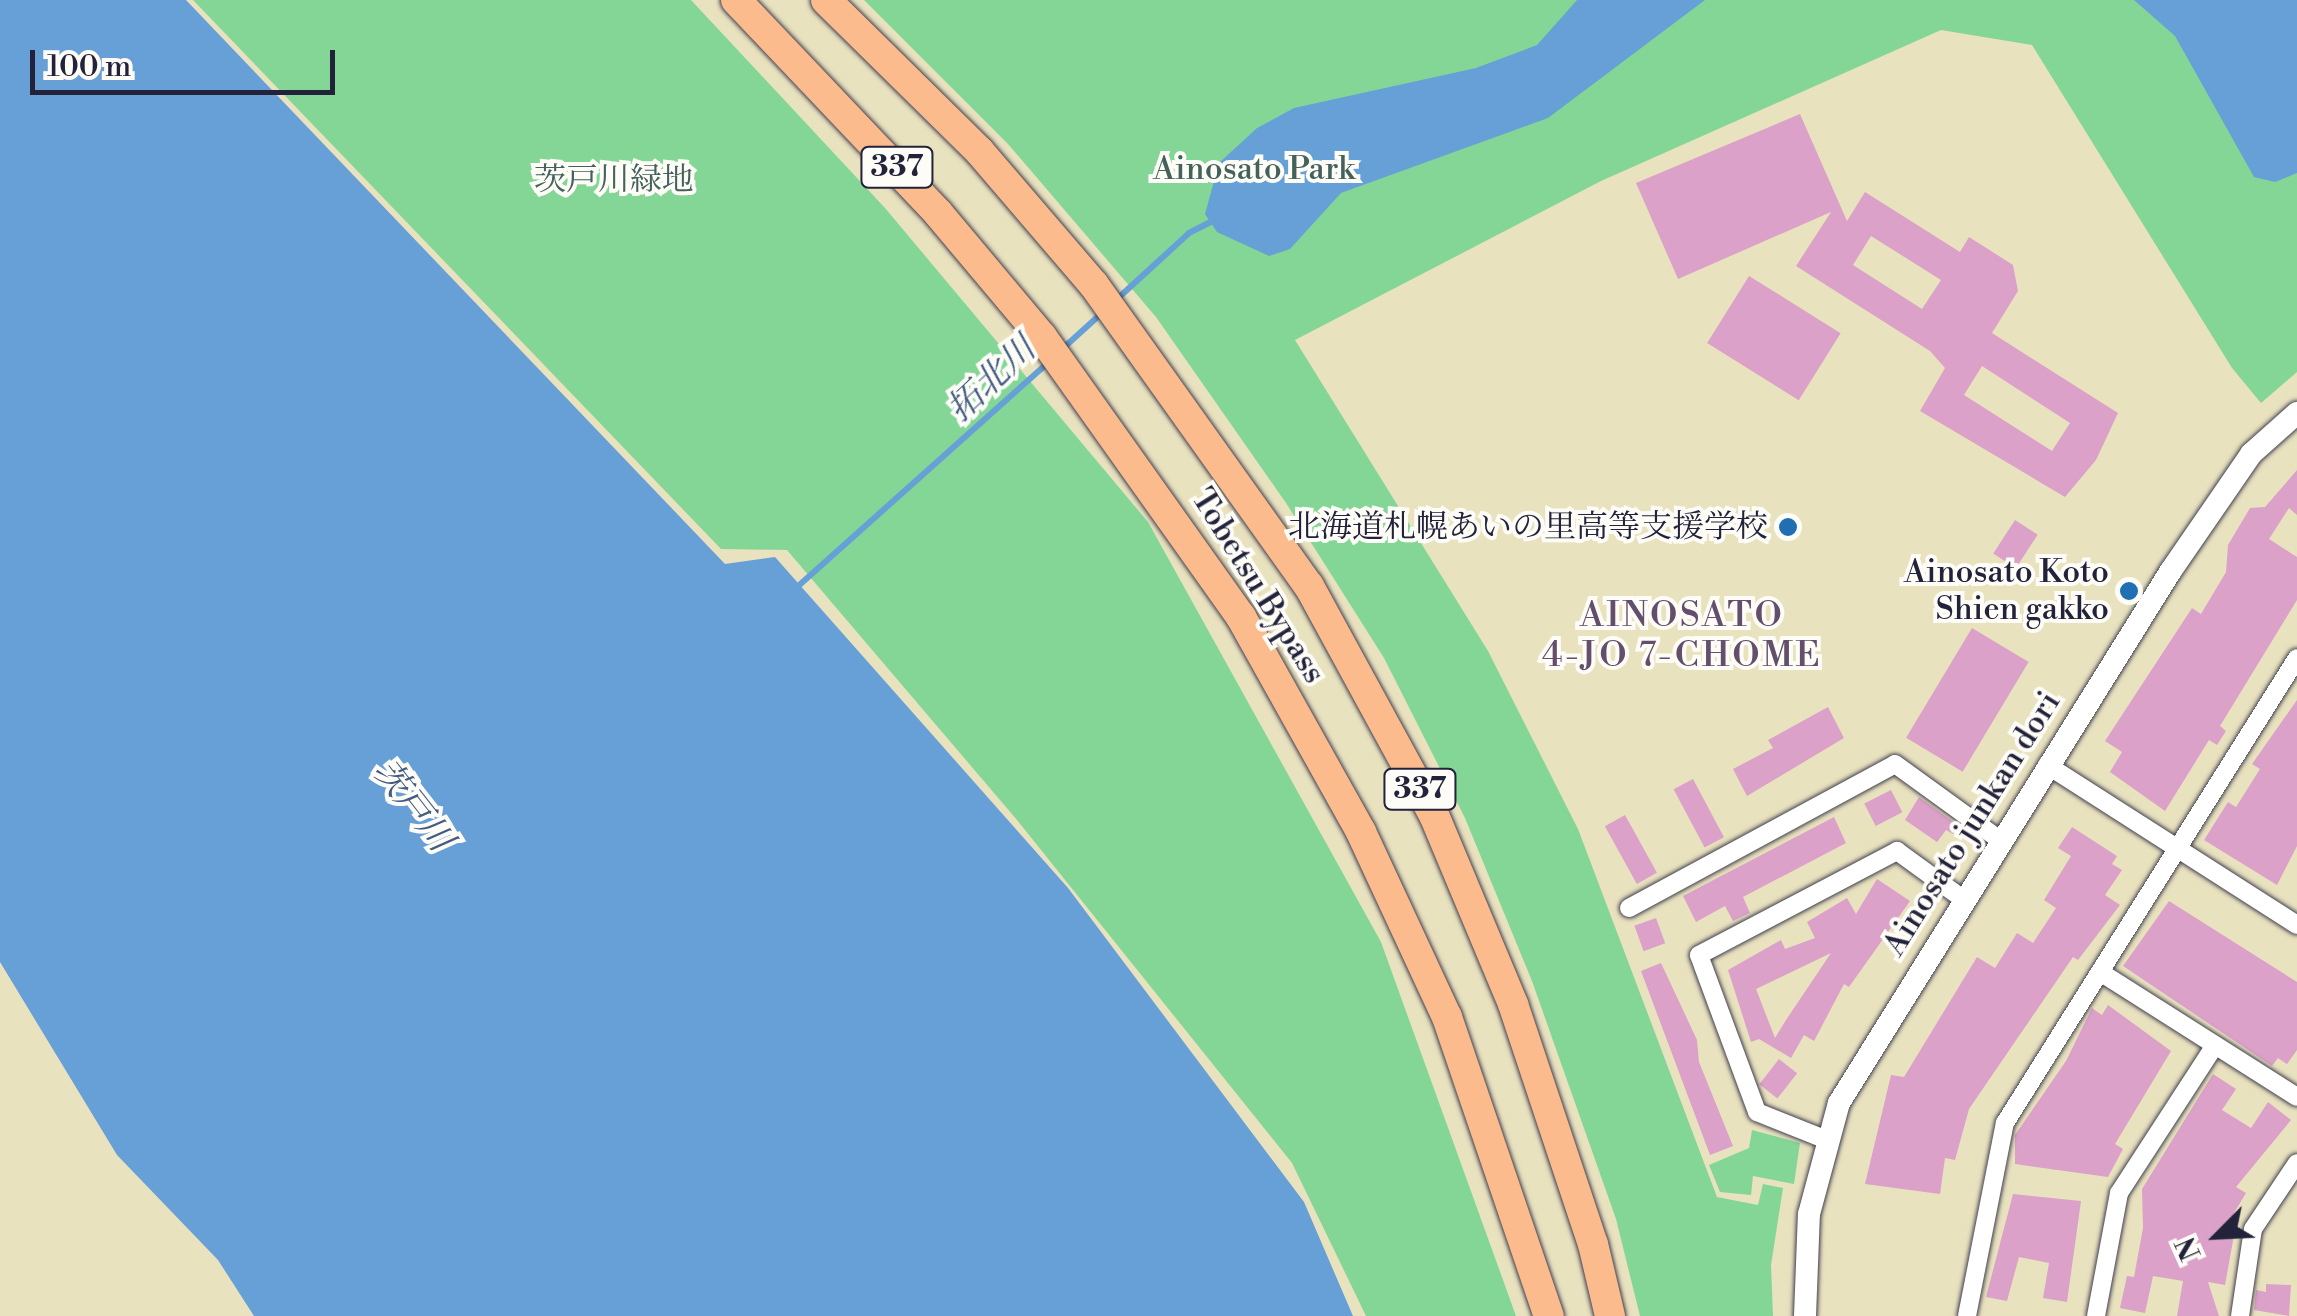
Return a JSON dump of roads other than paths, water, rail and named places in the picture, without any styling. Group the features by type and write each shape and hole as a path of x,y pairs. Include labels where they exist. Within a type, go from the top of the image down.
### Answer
{"highway":[{"name":"Tobetsu Bypass","path":"736,0 925,198 1056,355 1242,617 1360,832 1447,1017 1549,1316"},
{"name":"Tobetsu Bypass","path":"826,0 980,152 1109,306 1309,586 1434,816 1549,1106 1610,1316"}],"street":[{"name":"Ainosato junkan dori","path":"1805,1316 1809,1214 1840,1103 2047,765 2252,454 2297,413"},
{"path":"1967,1316 2005,1123 2297,658"},
{"path":"1628,908 1896,764 2000,840"},
{"path":"2047,765 2295,918"},
{"path":"1827,1140 1757,1112 1698,955 1897,851 1963,899"},
{"path":"2100,972 2297,1098"},
{"path":"2096,1316 2119,1193 2215,1045"},
{"path":"2240,1316 2252,1230 2297,1163"}],"water":[{"name":"茨戸川","path":"0,0 186,0 725,564 775,557 1068,888 1304,1202 1353,1316 254,1316 218,1260 117,1155 0,962"},
{"path":"1577,0 1705,0 1548,118 1341,193 1290,249 1269,256 1217,232 1205,214 1219,163 1257,128 1294,108 1476,68 1537,45"},
{"path":"2134,0 2297,0 2297,173 2275,182 2254,177 2175,36"}],"waterway":[{"name":"拓北川","path":"1116,300 1189,233 1214,220"},
{"name":"拓北川","path":"1060,351 1103,312"},
{"name":"拓北川","path":"796,588 1048,363"}],"place":[{"name":"北海道札幌あいの里高等支援学校","path":"1788,527"},
{"name":"Ainosato Koto Shien gakko","path":"2129,591"}],"district":[{"name":"AINOSATO 4-JO 7-CHOME","path":"1682,636"}],"park label":[{"name":"Ainosato Park","path":"1254,169"},
{"name":"茨戸川緑地","path":"614,180"}]}
